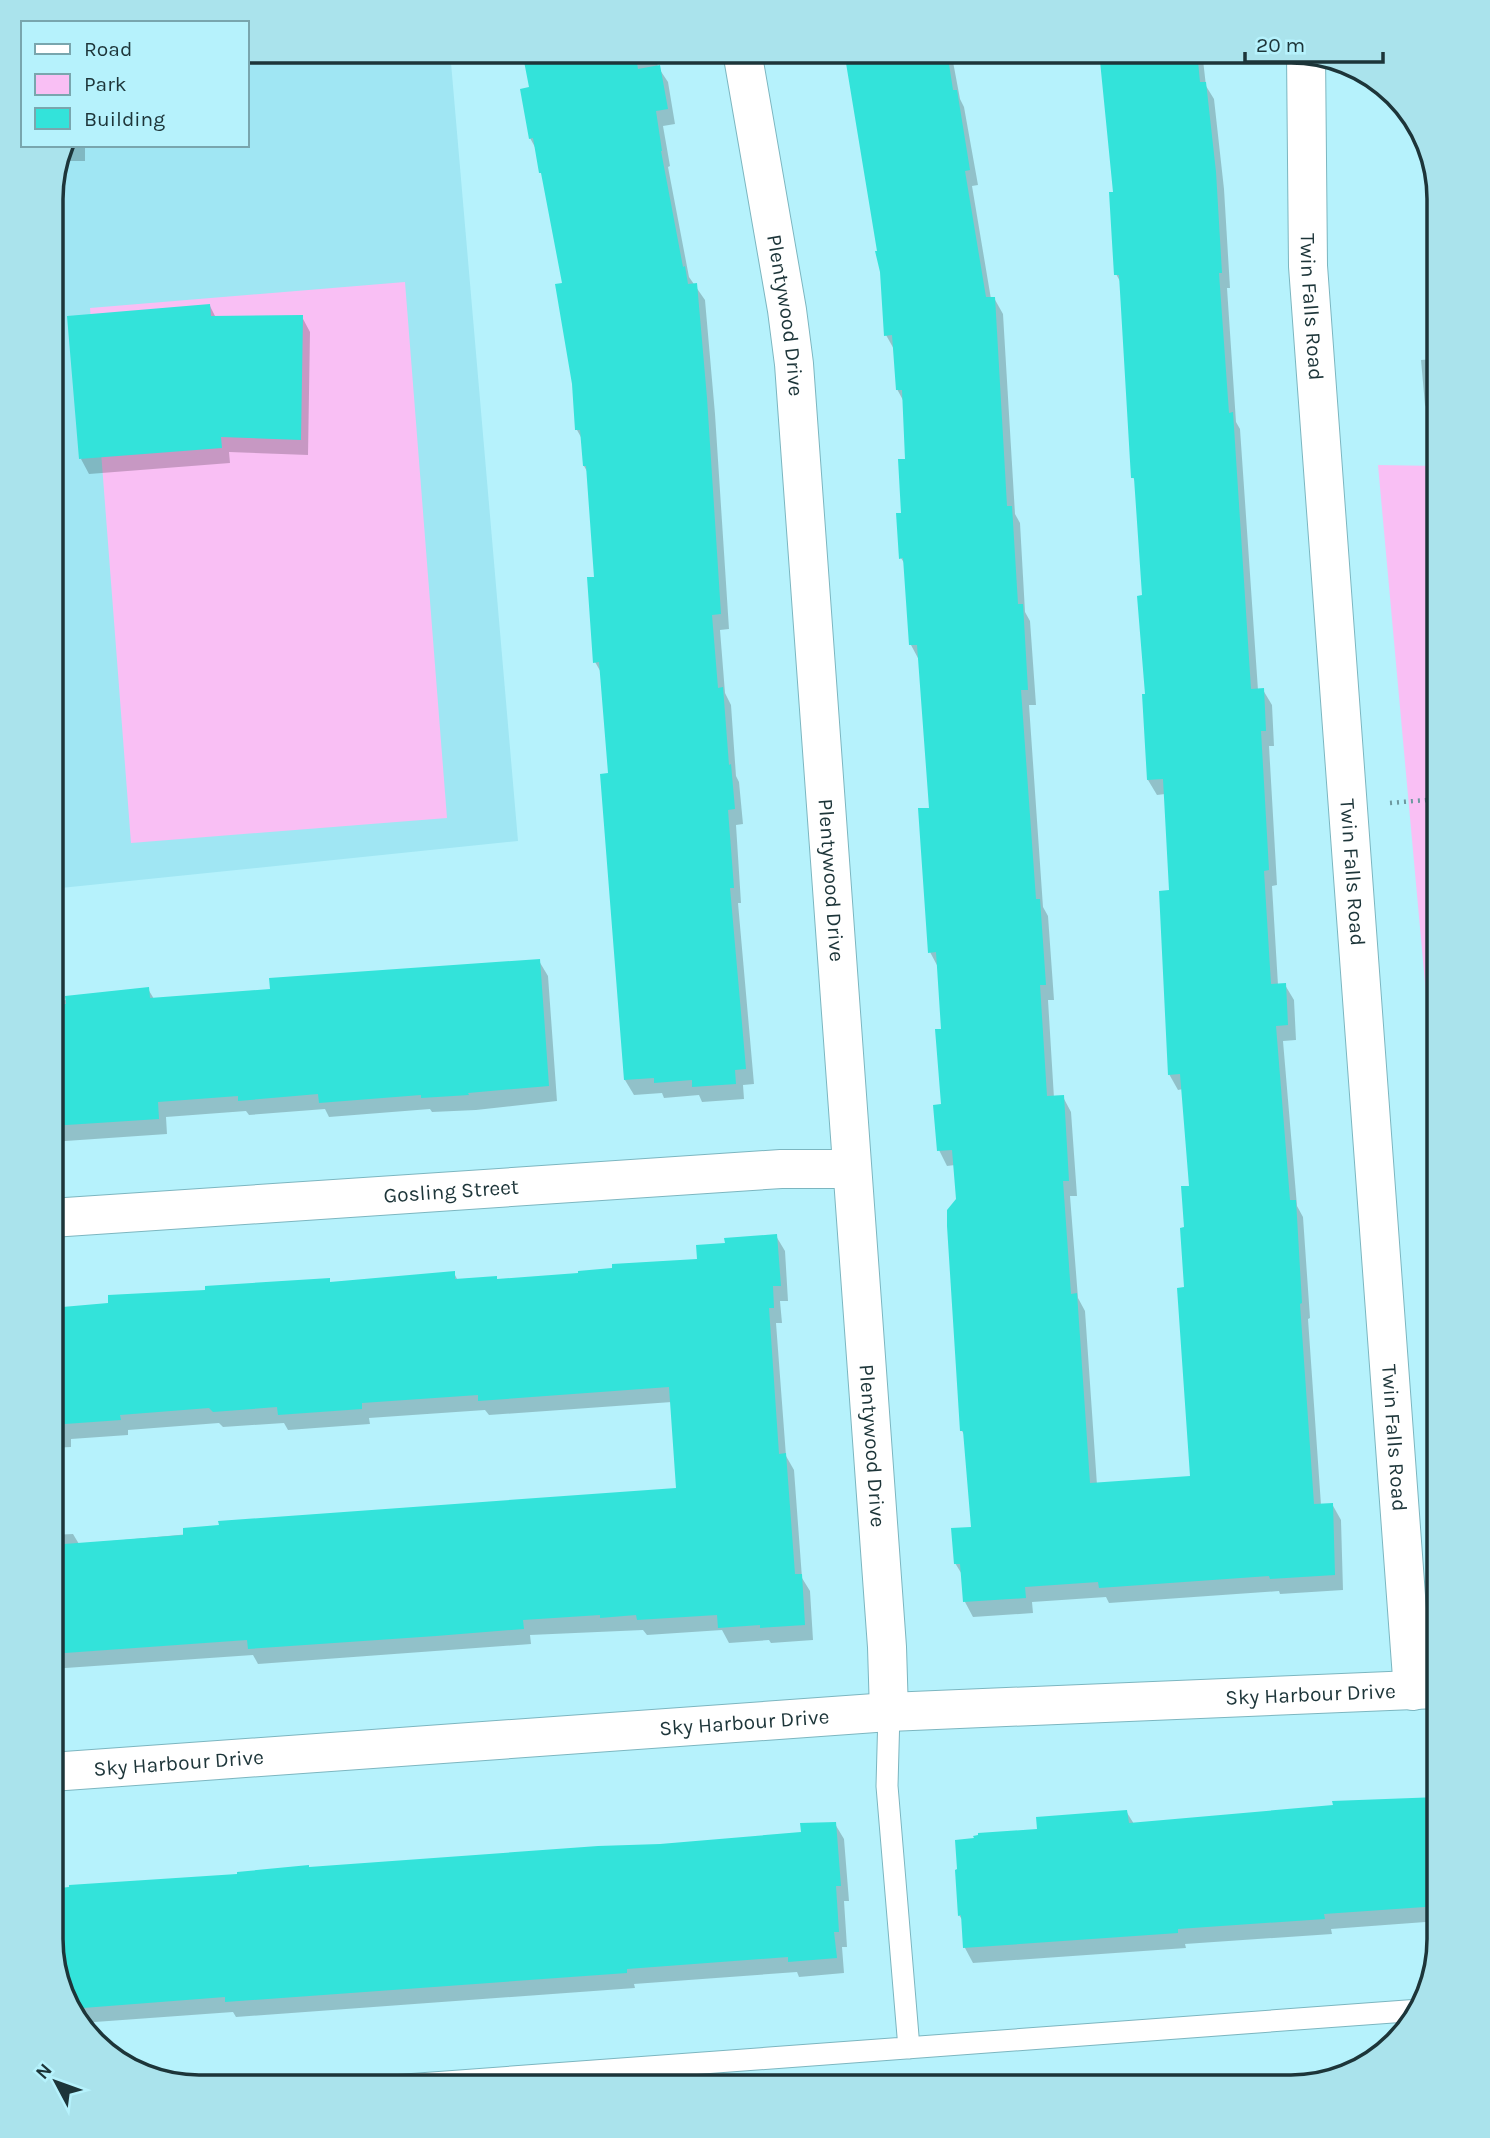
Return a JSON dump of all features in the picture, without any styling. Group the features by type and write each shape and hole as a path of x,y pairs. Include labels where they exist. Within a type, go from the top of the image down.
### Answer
{"street":[{"name":"Plentywood Drive","path":"744,63 794,364 887,1647 889,1712"},
{"name":"Twin Falls Road","path":"1306,64 1308,266 1426,1690"},
{"name":"Gosling Street","path":"63,1217 781,1169 852,1169"},
{"name":"Sky Harbour Drive","path":"63,1771 889,1712 1426,1690"}],"lane":[{"path":"889,1712 887,1786 909,2048"},
{"path":"541,2075 1406,2011"}],"shaded area":[{"path":"248,63 451,63 518,841 63,888 63,190 73,147 248,147"}],"green space":[{"path":"405,282 447,818 131,843 90,308"},
{"path":"1378,465 1427,466 1427,1005"}],"building":[{"path":"524,63 637,63 638,69 660,65 668,109 656,111 661,151 683,267 685,266 688,284 697,283 707,398 721,614 712,615 718,688 723,687 735,809 728,810 734,888 730,888 746,1069 735,1070 736,1084 692,1087 692,1080 654,1083 654,1078 624,1080 600,774 608,773 599,662 593,663 587,577 594,577 586,466 583,466 580,430 575,430 572,384 555,284 562,283 541,173 533,138 529,139 520,89 529,87"},
{"path":"846,63 949,63 953,90 957,90 970,170 965,171 986,297 995,297 1007,506 1012,506 1018,604 1023,604 1028,690 1021,690 1036,899 1040,899 1046,985 1040,985 1047,1096 1064,1095 1069,1181 1063,1181 1071,1294 1077,1293 1090,1483 1190,1476 1177,1288 1184,1287 1180,1228 1184,1227 1181,1186 1189,1186 1180,1074 1168,1075 1159,891 1169,890 1163,779 1147,780 1142,694 1145,694 1137,596 1142,595 1134,478 1131,478 1119,275 1114,275 1109,192 1113,192 1100,63 1198,63 1200,82 1206,82 1216,172 1222,273 1219,273 1229,413 1233,412 1251,689 1264,688 1266,731 1261,731 1269,870 1264,871 1271,984 1286,983 1288,1025 1276,1026 1290,1200 1296,1200 1300,1304 1314,1504 1333,1503 1335,1575 1270,1579 1269,1576 1099,1588 1098,1582 1025,1587 1026,1598 963,1602 960,1564 954,1564 951,1528 971,1527 963,1431 960,1431 947,1226 947,1210 956,1199 952,1150 937,1151 933,1105 941,1104 935,1029 941,1029 936,952 928,953 918,808 929,808 917,645 909,645 903,558 899,559 896,513 901,513 898,459 905,459 902,390 896,390 892,335 884,336 877,251"},
{"path":"210,304 211,316 303,315 301,440 221,437 222,448 79,459 67,316"},
{"path":"540,959 549,1086 468,1093 469,1095 421,1098 421,1095 319,1103 318,1094 238,1101 238,1096 158,1102 159,1119 63,1125 65,996 149,987 150,998 270,989 269,978"},
{"path":"777,1234 781,1286 773,1286 774,1308 769,1308 779,1454 786,1453 795,1574 802,1574 805,1625 718,1628 717,1615 637,1620 636,1615 600,1618 600,1615 523,1620 524,1629 436,1636 248,1649 247,1640 63,1653 63,1544 183,1535 183,1528 219,1525 218,1521 676,1488 669,1387 478,1401 478,1395 362,1403 362,1409 278,1415 277,1407 213,1412 209,1408 120,1415 121,1420 63,1424 63,1307 108,1303 108,1295 205,1290 205,1286 330,1278 330,1282 455,1271 455,1279 578,1273 612,1268 612,1264 697,1259 696,1245 725,1243 724,1238"},
{"path":"1427,1797 1427,1907 1324,1914 1325,1919 1178,1929 1178,1933 963,1948 961,1915 958,1916 955,1840 974,1838 978,1833 1037,1829 1036,1817 1127,1810 1129,1823 1333,1805 1332,1801"},
{"path":"836,1822 841,1886 836,1886 839,1932 834,1932 837,1958 788,1962 788,1957 627,1969 627,1973 225,2002 225,1997 82,2008 73,1991 64,1956 63,1888 69,1885 237,1874 309,1865 660,1844 801,1832 800,1823"}]}
